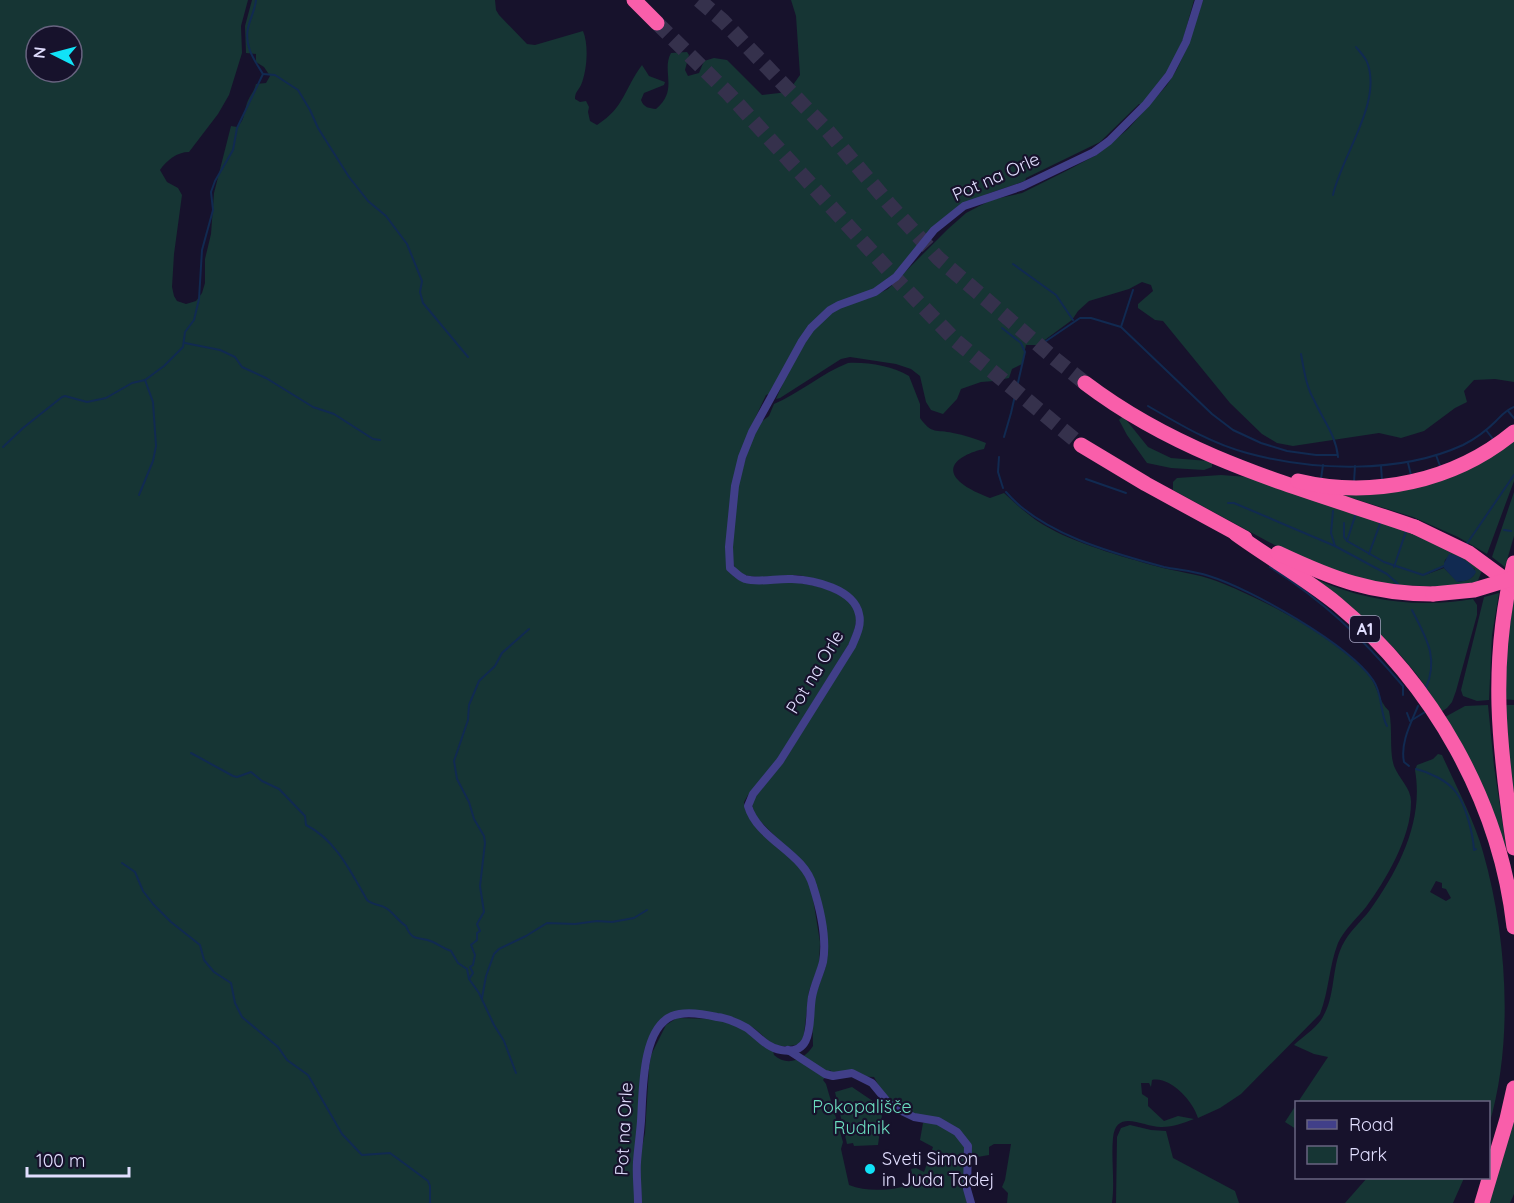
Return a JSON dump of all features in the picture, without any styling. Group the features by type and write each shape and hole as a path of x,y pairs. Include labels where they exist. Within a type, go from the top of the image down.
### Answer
{"highway":[{"path":"634,0 657,23"},
{"path":"1085,383 1110,401 1164,433 1214,458 1254,474 1415,527 1469,553 1514,586"},
{"path":"1254,474 1338,487 1374,487 1409,483 1461,465 1493,448 1514,432"},
{"name":"A1","path":"1081,445 1236,534 1336,603 1400,666 1438,718 1469,773 1490,824 1505,876 1514,927"},
{"path":"1236,534 1308,568 1360,586 1395,593 1433,594 1474,590 1514,578"},
{"path":"1514,563 1502,625 1497,703 1503,777 1514,848"},
{"path":"1490,1176 1514,1088"},
{"path":"1482,1203 1489,1179"}],"street":[{"name":"Pot na Orle","path":"638,1203 637,1164 644,1071 651,1045 663,1022 679,1014 717,1017 746,1028 769,1045 788,1050 801,1046 809,1035 811,998 823,961 824,949 813,883 801,864 755,821 748,806 749,800 780,761 852,646 857,635 860,615 850,600 840,592 826,586 792,579 744,579 730,568 729,548 734,496 742,457 752,432 802,341 820,319 838,305 874,292 885,285 905,267 934,230 964,206 1023,186 1094,152 1109,141 1146,104 1168,75 1186,42 1199,0"},
{"path":"788,1050 825,1074 833,1076 852,1073 872,1083 891,1106 914,1117 938,1121 957,1132 968,1146 967,1189 971,1203"}],"green space":[{"path":"0,0 248,0 241,26 242,53 229,95 218,114 189,152 173,157 160,170 167,182 178,188 182,195 172,287 177,301 186,304 196,301 205,283 205,259 211,234 214,193 231,126 237,127 242,122 247,103 256,84 266,83 270,76 264,67 256,62 256,54 246,53 245,26 252,0 495,0 499,15 527,44 535,45 583,31 587,51 586,65 575,99 580,102 586,101 590,121 597,125 619,104 642,65 649,76 665,82 664,85 644,93 641,100 645,106 656,109 667,95 668,60 671,53 687,52 689,55 685,70 688,76 699,73 704,61 714,58 727,60 762,95 788,92 800,75 796,16 791,0 1194,0 1183,40 1169,69 1141,105 1139,104 1100,142 1026,178 1025,181 987,194 943,224 867,299 888,289 966,213 991,200 1022,193 1068,170 1098,154 1128,129 1167,85 1177,69 1188,45 1203,0 1514,0 1514,382 1495,379 1474,380 1464,391 1467,402 1424,431 1401,438 1379,433 1293,446 1277,443 1262,434 1230,403 1163,321 1155,320 1138,308 1138,304 1153,291 1151,285 1142,282 1129,289 1089,301 1072,320 1038,345 1026,345 1022,364 1012,369 1009,378 981,382 961,389 957,399 943,414 931,410 926,402 920,376 911,369 896,364 850,357 841,359 780,398 776,399 784,381 772,393 766,395 751,427 727,545 734,577 782,580 819,587 836,593 848,601 856,615 850,642 780,755 744,802 752,822 802,870 811,886 820,942 819,965 809,991 803,1043 781,1046 774,1044 741,1022 681,1010 649,1041 636,1203 0,1203"},
{"path":"848,363 880,365 909,376 920,404 920,418 928,427 986,443 984,449 965,456 955,464 953,470 955,476 967,487 990,498 1004,493 1038,521 1076,541 1163,568 1216,581 1280,611 1319,634 1353,659 1371,678 1382,703 1389,711 1394,766 1411,798 1407,830 1396,858 1381,884 1338,943 1320,1014 1241,1094 1220,1108 1198,1118 1186,1097 1173,1086 1159,1080 1152,1080 1151,1087 1149,1083 1141,1083 1142,1094 1148,1098 1148,1106 1164,1121 1178,1116 1194,1119 1166,1127 1132,1121 1120,1123 1115,1129 1113,1138 1112,1203 1007,1203 1008,1193 1002,1187 1011,1144 994,1144 989,1147 989,1155 972,1158 969,1144 963,1134 943,1122 907,1111 891,1103 884,1096 874,1077 834,1075 830,1070 823,1080 843,1142 841,1149 849,1185 882,1190 914,1184 911,1169 916,1168 924,1172 933,1147 920,1140 923,1123 929,1122 946,1127 955,1133 965,1147 968,1203 642,1203 639,1162 645,1133 649,1068 651,1055 666,1025 677,1018 718,1019 729,1022 747,1031 784,1061 800,1058 813,1046 812,1005 826,966 828,951 816,884 805,866 756,817 751,802 785,760 855,644 860,633 862,614 860,607 849,595 805,576 767,577 744,575 737,572 732,561 732,548 738,485 748,450 761,422 769,416 774,404"},
{"path":"1123,416 1148,447 1171,458 1208,461 1212,463 1212,467 1204,470 1171,468 1147,463 1119,420"},
{"path":"1514,439 1514,481 1487,554 1458,537 1413,517 1342,495 1343,493 1372,493"},
{"path":"1221,475 1248,477 1422,536 1483,568 1477,583 1450,587 1370,584 1291,554 1173,490 1173,482 1177,478","holes":["1451,554 1475,569 1472,577 1458,582 1444,568 1425,575 1444,565 1445,560"]},
{"path":"1514,492 1514,536 1505,567 1492,557"},
{"path":"1316,579 1354,593 1393,601 1433,603 1473,599 1477,605 1477,615 1456,691 1447,708 1441,712 1416,673 1401,656 1369,623"},
{"path":"1499,593 1492,635 1489,700 1477,701 1463,696 1461,690 1484,597"},
{"path":"1514,594 1514,700 1502,699 1502,685"},
{"path":"1488,705 1494,766 1508,860 1445,717 1465,706"},
{"path":"1502,705 1514,705 1514,818"},
{"path":"1438,754 1442,755 1475,828 1483,852 1498,918 1504,988 1504,1024 1502,1059 1490,1121 1490,1101 1299,1101 1328,1057 1314,1054 1294,1045 1321,1020 1329,1002 1342,946 1381,894 1407,844 1416,808 1415,770 1417,765 1433,759","holes":["1436,881 1442,883 1442,888 1446,889 1451,898 1446,901 1430,892"]},
{"name":"Pokopališče Rudnik","path":"852,1087 883,1108 878,1145 847,1144 835,1092"},
{"path":"1295,1107 1295,1128 1285,1122"},
{"path":"1514,1110 1514,1194 1510,1203 1487,1203"},
{"path":"1130,1125 1166,1131 1173,1158 1235,1191 1239,1203 1116,1203 1117,1137 1121,1128"},
{"path":"1366,1179 1464,1179 1453,1203 1345,1203"}],"water":[{"path":"1449,554 1453,554 1471,566 1476,572 1473,577 1457,582 1444,568"}],"waterway":[{"path":"3,447 62,397 87,402 106,398 132,383 145,380 164,366 183,347 185,332 194,320 199,299 202,250 213,210 211,192 233,150 237,128 263,74 247,41 248,28 256,0"},
{"path":"1333,195 1370,94 1367,62 1356,47"},
{"path":"263,74 275,75 298,90 318,128 349,177 368,201 386,216 407,244 422,281 420,292 423,303 468,357"},
{"path":"1013,264 1056,295 1073,320"},
{"path":"1121,327 1133,290"},
{"path":"1046,341 1080,318 1091,318 1121,327 1212,414 1233,430 1261,443 1287,451 1337,455"},
{"path":"1002,328 1021,343 1025,352 1004,437"},
{"path":"185,343 220,350 235,357 242,367 266,378 313,407 334,414 373,439 380,440"},
{"path":"1301,354 1309,389 1332,435 1338,457"},
{"path":"139,495 153,461 156,446 153,402 145,380"},
{"path":"1148,406 1208,439 1247,453 1300,463 1356,467 1412,461 1463,445 1489,428 1506,411 1514,407"},
{"path":"1508,411 1514,418"},
{"path":"1486,430 1493,439"},
{"path":"1436,455 1440,466"},
{"path":"999,457 998,472 1003,488"},
{"path":"1408,463 1411,475"},
{"path":"1321,479 1323,465"},
{"path":"1354,482 1355,466"},
{"path":"1381,466 1382,480"},
{"path":"1466,545 1514,475"},
{"path":"1086,479 1126,493"},
{"path":"1006,492 1021,507 1039,519 1079,540 1164,567 1209,576 1249,593 1297,619 1343,650 1373,680 1387,726"},
{"path":"1228,503 1234,503 1335,546 1387,574 1398,584"},
{"path":"1333,511 1331,533 1335,546"},
{"path":"1347,541 1356,513"},
{"path":"1369,554 1381,521"},
{"path":"1344,523 1344,537 1347,541 1384,562 1423,575 1444,566"},
{"path":"1504,530 1511,531"},
{"path":"1394,567 1406,531"},
{"path":"1270,567 1308,593 1357,636 1403,686 1403,695"},
{"path":"1412,610 1426,639 1431,657 1430,677 1426,688"},
{"path":"469,979 473,973 470,967 473,965 475,955 471,945 477,940 477,933 480,931 477,924 484,912 480,886 485,843 484,836 457,779 454,761 468,720 469,705 479,681 495,666 502,653 529,629"},
{"path":"1409,766 1404,762 1404,748 1407,733 1418,706"},
{"path":"1412,720 1425,712"},
{"path":"1407,713 1410,721"},
{"path":"191,753 233,776 237,777 251,772 262,781 279,789 305,816 306,825 317,831 334,848 349,868 367,900 389,910 414,937 428,940 451,951 458,963 467,969 469,979 479,993 504,1041 516,1073"},
{"path":"1416,769 1438,777 1456,792 1466,812 1474,850 1476,849"},
{"path":"122,863 135,872 143,891 153,904 200,945 204,960 214,972 231,983 235,1003 242,1017 278,1047 287,1060 308,1075 342,1134 362,1155 390,1153 428,1181 430,1203"},
{"path":"482,998 486,976 494,954 547,923 612,922 634,918 647,910"}],"tunnel":[{"path":"699,0 723,21 827,130 938,258 1085,383"},
{"path":"657,23 728,93 901,284 956,341 1081,445"}],"place":[{"name":"Sveti Simon in Juda Tadej","path":"870,1169"}]}
